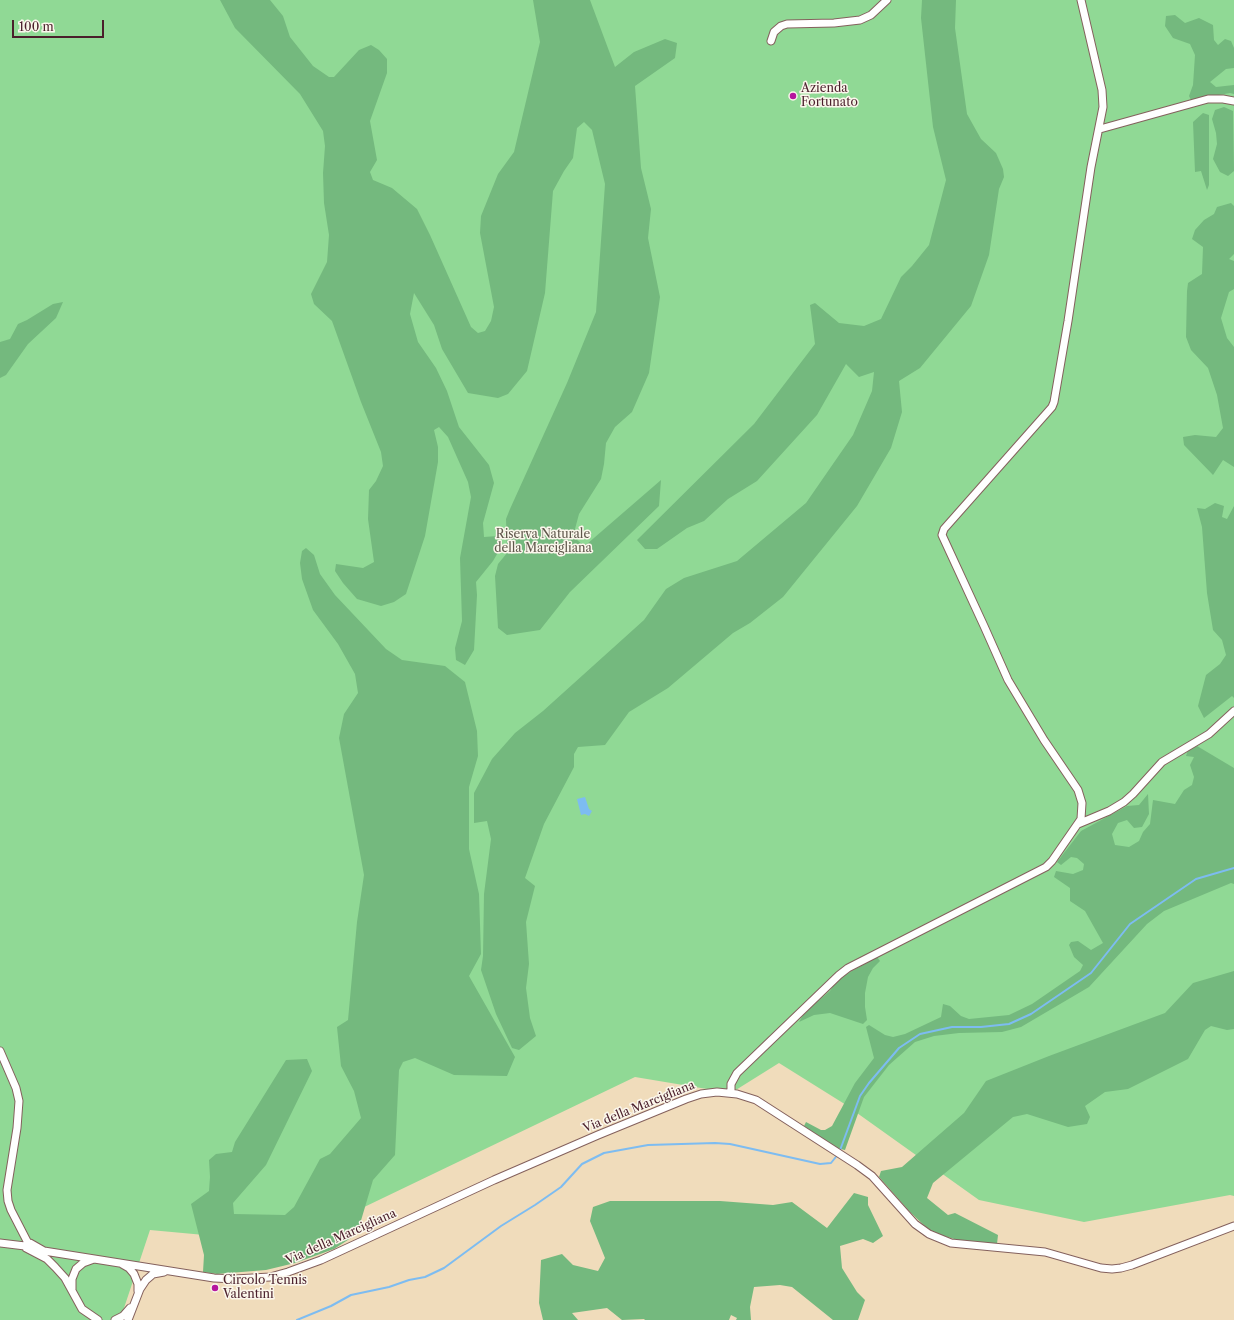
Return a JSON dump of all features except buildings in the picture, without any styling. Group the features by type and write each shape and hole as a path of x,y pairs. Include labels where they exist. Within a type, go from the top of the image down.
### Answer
{"street":[{"path":"771,41 774,32 781,26 787,24 834,23 860,20 871,15 887,0"},
{"path":"731,1093 731,1084 737,1073 839,974 848,968 1046,868 1078,824 1081,817 1082,803 1078,790 1044,740 1008,680 942,535 944,529 1054,404 1091,167 1100,129 1103,107 1102,90 1081,0"},
{"path":"1100,129 1208,99 1223,98 1234,101"},
{"path":"1078,824 1109,811 1124,802 1162,762 1209,734 1234,711"},
{"path":"0,1051 16,1088 19,1101 17,1128 7,1190 8,1201 10,1210 27,1244"},
{"name":"Via della Marcigliana","path":"0,1243 27,1244 44,1251 118,1262 170,1272 235,1279 279,1275 321,1260 494,1180 598,1135 686,1099 709,1093 731,1093 756,1100 872,1176 915,1224 929,1234 951,1243 1045,1252 1101,1268 1121,1268 1234,1226"},
{"name":"Via della Marcigliana","path":"27,1244 26,1248 43,1257 55,1267 64,1278 89,1320"},
{"path":"72,1291 72,1279 76,1269 86,1261 98,1259"},
{"path":"118,1262 134,1274 138,1284 137,1295"},
{"path":"128,1320 137,1295 143,1284 150,1276 159,1272 170,1272"},
{"path":"115,1320 122,1316 133,1305"},
{"path":"82,1309 98,1320"}],"green space":[{"name":"Riserva Naturale della Marcigliana","path":"0,0 1234,0 1234,1196 1230,1195 1084,1222 979,1200 843,1103 779,1063 731,1093 635,1077 333,1222 248,1239 150,1230 120,1320 0,1320"},
{"path":"220,0 270,0 283,16 290,37 313,66 329,77 334,77 359,50 371,45 379,50 387,59 387,73 370,121 377,160 370,172 373,180 392,188 417,209 471,327 478,333 485,331 491,321 494,307 480,233 481,216 498,174 514,152 540,42 533,0 590,0 615,67 634,52 665,39 677,43 675,58 635,86 641,168 651,209 648,238 660,297 649,373 632,412 615,427 606,443 601,479 579,514 575,529 577,540 582,544 587,544 661,480 659,506 570,592 540,630 507,635 498,628 495,576 498,564 507,553 506,519 567,383 596,312 605,184 592,130 584,122 577,128 573,158 553,191 545,293 527,371 508,394 498,398 468,393 442,349 434,325 414,293 410,314 418,342 436,368 447,391 459,427 489,465 494,483 483,523 484,537 498,536 500,549 493,561 476,582 477,595 474,650 465,665 456,660 455,648 462,621 460,558 471,497 468,482 448,437 439,427 434,430 438,447 438,462 425,536 406,594 394,602 381,606 357,599 335,571 336,564 363,568 374,562 368,519 369,490 376,481 383,466 381,452 361,402 332,321 314,304 311,294 327,262 329,235 324,203 323,173 325,146 323,131 300,94 235,28"},
{"path":"922,0 956,0 955,28 967,114 981,139 996,153 1003,169 1004,177 999,189 989,255 971,306 920,368 899,381 902,412 891,448 857,506 783,597 750,623 733,633 668,688 629,712 605,745 578,747 574,754 574,767 544,824 525,878 535,886 526,922 529,964 526,988 530,1018 536,1036 519,1050 512,1048 496,1014 481,970 483,956 484,894 491,839 487,821 474,823 474,793 492,759 515,733 543,711 644,620 666,589 684,578 737,561 806,503 853,435 872,391 874,372 859,377 846,364 817,415 757,481 728,499 704,521 687,528 657,549 645,549 637,540 754,424 815,344 810,305 815,303 839,323 864,326 881,319 901,277 929,245 946,180 933,127 921,18"},
{"path":"1175,15 1185,23 1199,18 1213,25 1214,40 1218,45 1225,39 1231,41 1234,48 1234,68 1226,69 1210,82 1216,87 1234,85 1234,94 1230,93 1191,100 1189,96 1193,85 1195,55 1190,44 1173,38 1165,26 1166,16"},
{"path":"1224,107 1233,111 1234,171 1228,176 1220,172 1213,159 1217,144 1212,119 1215,110"},
{"path":"1203,113 1209,115 1209,185 1207,190 1201,171 1195,172 1193,122"},
{"path":"1231,203 1234,206 1234,254 1229,259 1234,261 1234,289 1229,292 1221,318 1227,338 1234,347 1234,467 1223,460 1213,475 1184,445 1183,437 1195,435 1216,437 1223,428 1217,395 1208,368 1191,350 1186,337 1187,291 1188,283 1202,274 1203,247 1192,239 1195,230 1204,220 1214,214 1217,207"},
{"path":"63,302 56,318 28,344 6,375 0,378 0,342 10,339 18,324 53,304"},
{"path":"1215,503 1224,506 1222,517 1227,519 1234,506 1234,698 1232,696 1204,718 1198,706 1206,675 1220,664 1226,655 1222,640 1213,630 1207,593 1202,527 1197,508 1205,509"},
{"path":"306,548 314,555 320,574 335,595 386,649 402,660 445,666 465,682 477,731 478,756 469,787 469,849 479,894 481,954 469,976 515,1057 507,1076 454,1075 415,1058 403,1062 399,1070 395,1155 373,1180 357,1234 334,1249 295,1263 266,1270 217,1274 203,1272 204,1255 191,1204 209,1191 209,1160 216,1154 232,1152 235,1142 286,1060 307,1059 312,1071 266,1165 233,1203 234,1214 285,1215 294,1207 320,1159 330,1154 361,1118 354,1091 341,1066 337,1027 348,1020 357,922 364,875 339,738 344,714 358,693 355,674 338,644 313,610 302,579 300,563 302,551"},
{"path":"1197,746 1234,768 1234,884 1231,883 1164,911 1147,924 1089,987 1021,1027 1002,1032 959,1033 934,1036 915,1042 889,1065 864,1097 845,1150 836,1148 804,1126 806,1122 821,1130 825,1130 832,1126 855,1083 874,1058 866,1027 869,1025 885,1035 893,1037 905,1034 941,1017 943,1004 950,1006 961,1016 969,1019 1009,1015 1032,1004 1080,971 1083,965 1074,957 1069,945 1071,942 1078,941 1091,950 1103,943 1085,911 1070,901 1070,888 1054,877 1056,871 1073,874 1083,870 1084,864 1077,858 1071,857 1061,865 1057,862 1081,831 1127,806 1139,805 1148,794 1149,814 1142,827 1134,828 1127,820 1118,823 1112,834 1115,845 1129,847 1139,841 1143,832 1150,824 1153,800 1175,804 1184,790 1192,785 1194,777 1190,765 1194,757 1186,756 1188,750"},
{"path":"877,957 880,961 873,968 868,977 865,993 867,1020 863,1024 830,1013 814,1015 799,1022 805,1012 830,991 835,983 845,975"},
{"path":"1234,971 1234,1029 1227,1030 1211,1026 1205,1030 1188,1059 1128,1089 1105,1092 1085,1106 1090,1117 1087,1124 1068,1127 1027,1114 1013,1117 933,1183 927,1198 948,1215 955,1213 998,1235 997,1244 964,1242 931,1232 910,1212 879,1177 881,1171 902,1167 964,1113 986,1081 1165,1013 1193,983"},
{"path":"854,1193 868,1197 868,1205 883,1236 873,1243 863,1239 840,1246 842,1268 857,1292 865,1300 858,1320 833,1320 792,1287 780,1285 754,1287 750,1307 751,1320 736,1320 737,1318 731,1315 729,1320 622,1320 607,1308 572,1313 578,1320 543,1320 539,1303 541,1260 562,1254 573,1265 598,1271 605,1258 590,1221 593,1207 610,1201 720,1201 773,1205 792,1202 827,1228"}],"water":[{"path":"585,797 589,809 592,811 589,816 585,814 581,815 577,799"}],"waterway":[{"path":"297,1320 331,1306 351,1295 389,1287 409,1280 425,1277 444,1268 501,1226 561,1187 582,1164 604,1153 648,1145 715,1143 730,1144 820,1164 831,1163 839,1153 860,1096 869,1083 899,1048 920,1034 952,1027 981,1027 1009,1024 1031,1014 1091,973 1130,924 1196,879 1234,868"}],"place":[{"name":"Azienda Fortunato","path":"793,96"},
{"name":"Circolo Tennis Valentini","path":"215,1288"}]}
